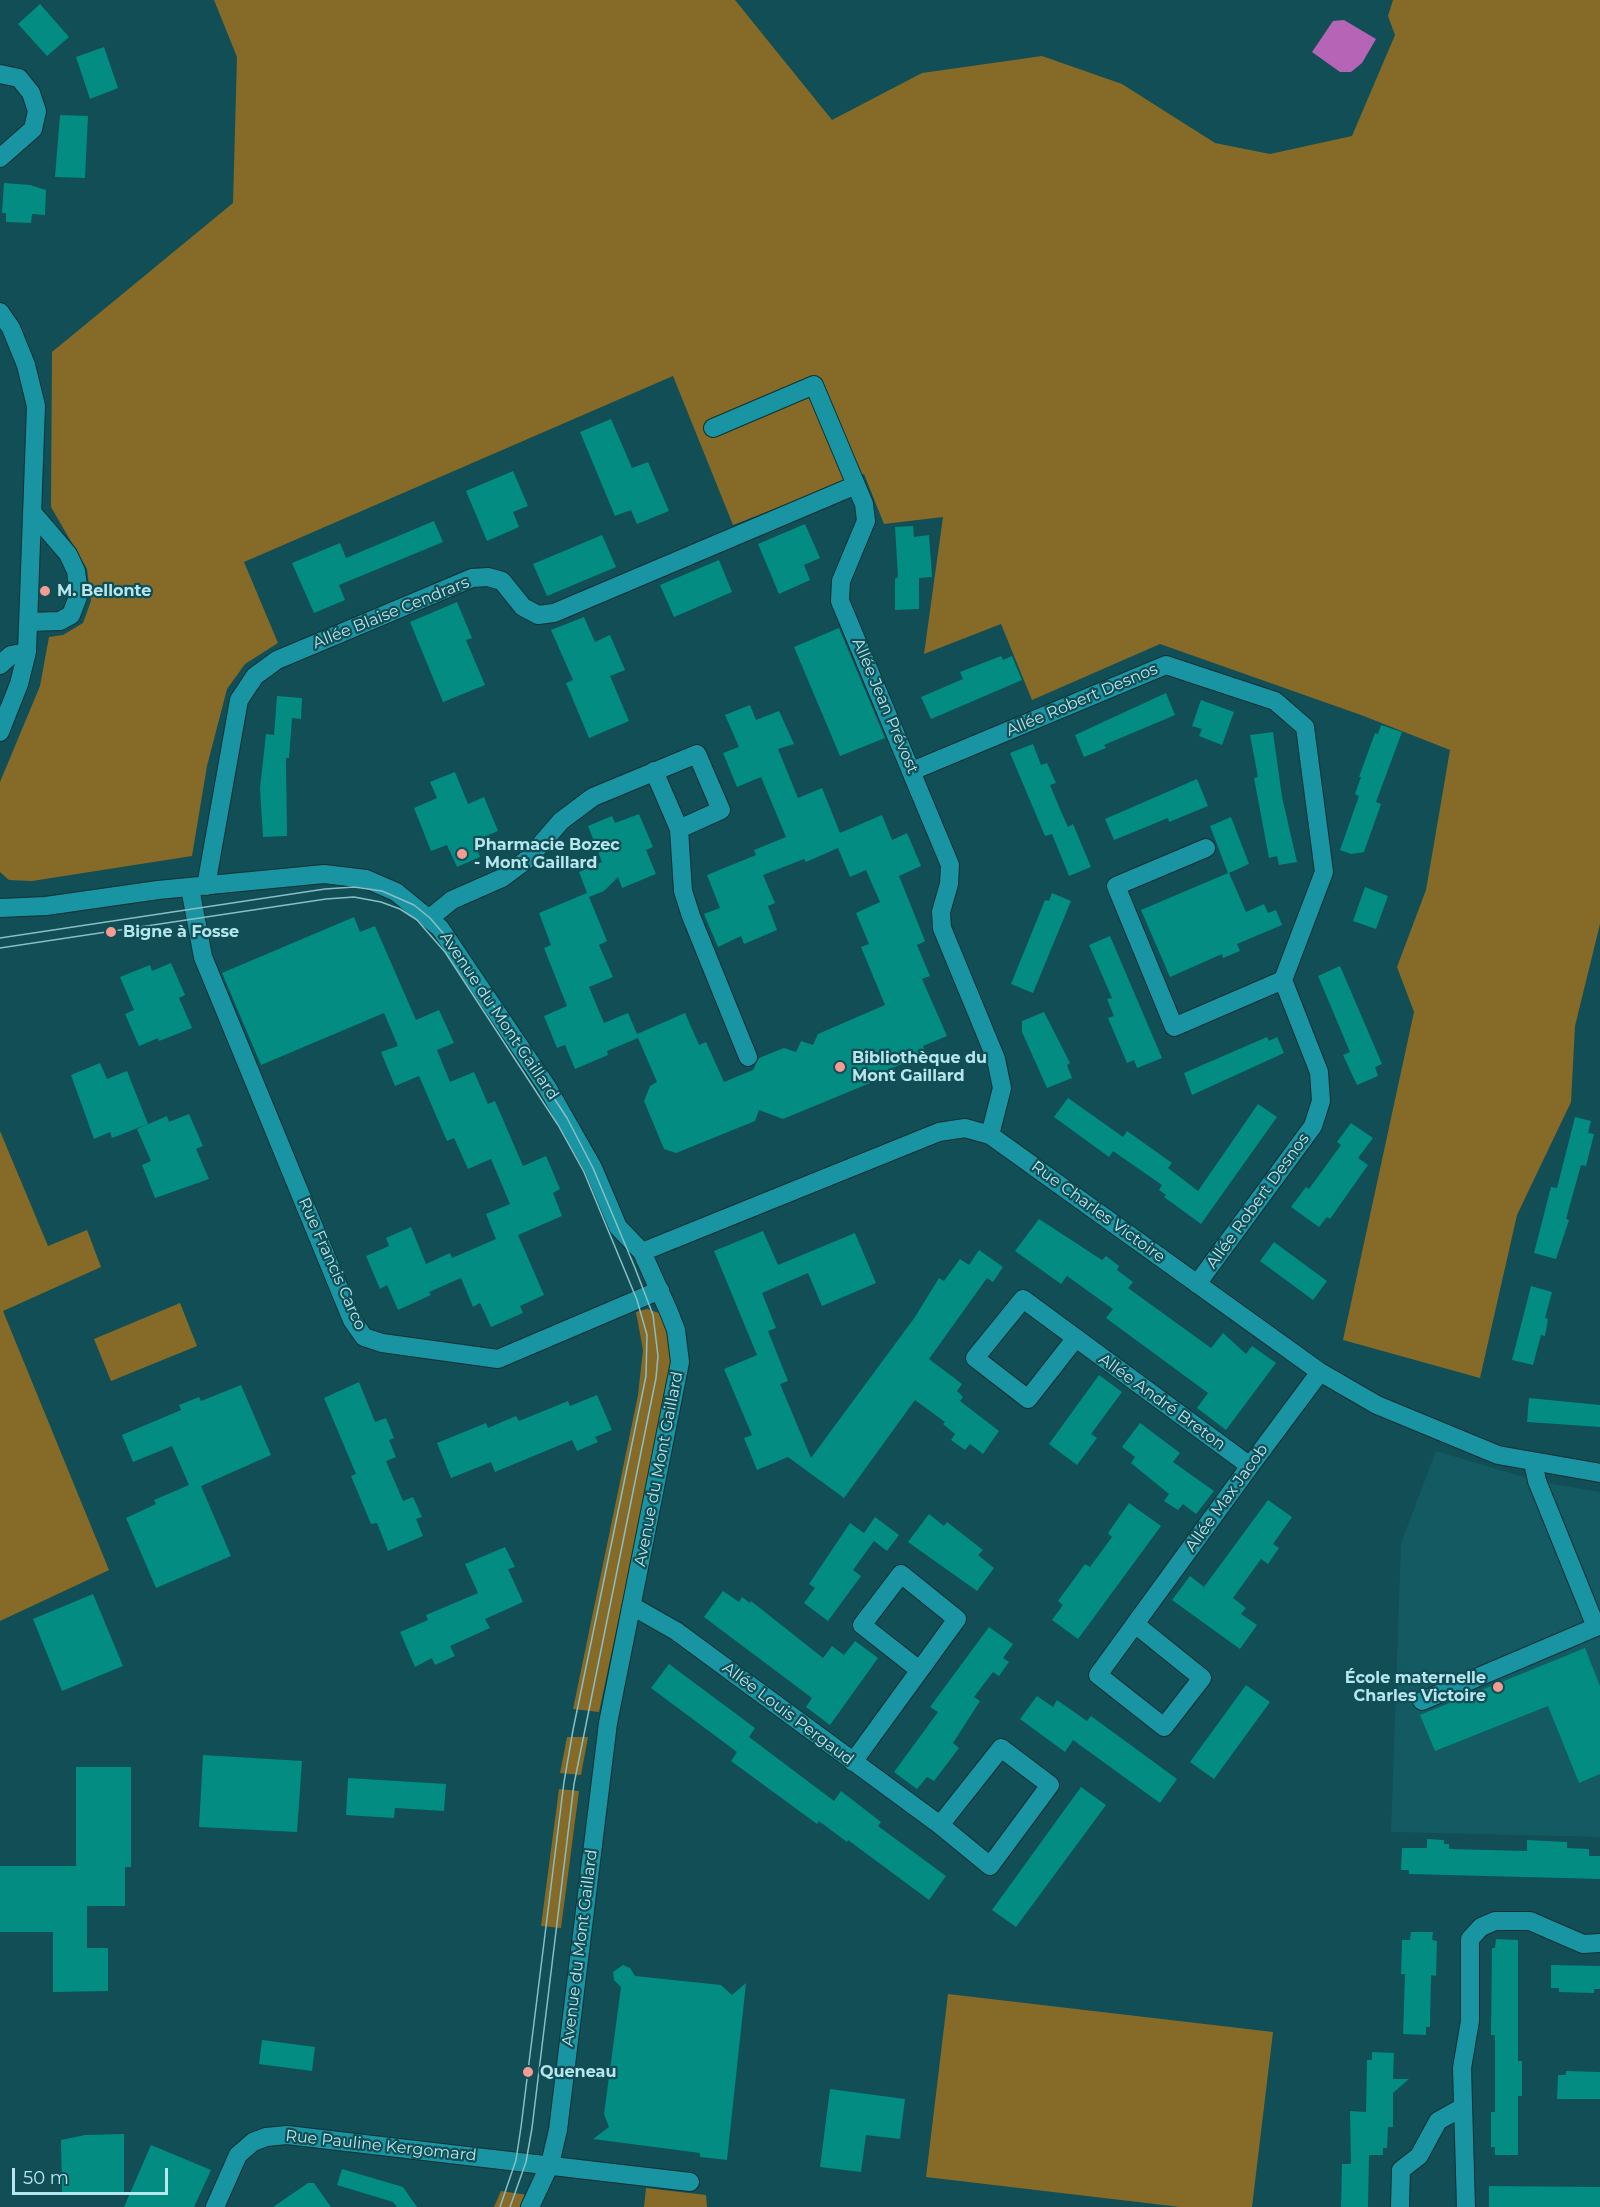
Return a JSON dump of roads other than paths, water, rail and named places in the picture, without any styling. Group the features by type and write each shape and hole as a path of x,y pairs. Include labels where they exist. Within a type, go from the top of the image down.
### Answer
{"street":[{"path":"0,74 20,78 31,93 36,111 33,129 0,158"},
{"path":"0,312 6,332 26,365 36,406 27,652 19,684 0,732"},
{"name":"Allée Jean Prévost","path":"713,428 814,385 864,504 866,521 841,581 840,601 950,865 949,884 941,912 942,928 996,1059 1002,1088 990,1135"},
{"name":"Allée Blaise Cendrars","path":"198,887 239,700 255,676 277,660 472,578 488,577 502,581 523,607 538,615 554,613 856,485"},
{"path":"28,622 60,621 71,615 80,594 76,571 68,554 32,512"},
{"path":"0,665 11,655 27,652"},
{"name":"Allée Robert Desnos","path":"912,771 1166,665 1275,701 1305,727 1324,872 1283,980 1319,1072 1322,1101 1312,1126 1197,1284"},
{"path":"430,918 453,900 502,878 530,858 561,821 593,797 697,754 721,810 679,829"},
{"path":"654,771 679,829 683,891 691,916 748,1057"},
{"path":"1206,848 1116,886 1174,1027 1283,980"},
{"name":"Avenue du Mont Gaillard","path":"0,908 46,906 158,890 324,874 366,879 396,892 430,918 459,953 547,1087 593,1168 618,1227 642,1252 660,1290 676,1330 680,1362 608,1723 558,2130 550,2164 530,2207"},
{"name":"Rue Francis Carco","path":"198,887 197,934 203,957 352,1320 364,1337 382,1342 498,1359 660,1290"},
{"name":"Rue Charles Victoire","path":"642,1252 939,1132 965,1128 990,1135 1320,1372 1377,1405 1498,1455 1600,1473"},
{"name":"Allée André Breton","path":"1074,1339 1028,1399 975,1358 1023,1299 1074,1339 1250,1466"},
{"name":"Allée Max Jacob","path":"1135,1624 1202,1678 1164,1727 1098,1675 1135,1624 1250,1466 1320,1372"},
{"path":"1422,1701 1596,1628 1537,1481 1533,1462"},
{"path":"852,1762 918,1669 957,1619 901,1574 862,1625 918,1669"},
{"name":"Allée Louis Pergaud","path":"632,1606 676,1631 940,1826 990,1866 1050,1785 1001,1748 940,1826"},
{"path":"1466,2207 1462,2068 1470,2021 1470,1939 1481,1927 1495,1921 1530,1922 1583,1944 1600,1943"},
{"path":"1400,2207 1401,2170 1419,2156 1438,2121 1463,2107"},
{"name":"Rue Pauline Kergomard","path":"216,2207 238,2155 254,2142 266,2137 287,2135 690,2182"}],"tram line":[{"path":"0,938 325,889 354,887 382,891 414,905 430,918 455,947 567,1118 593,1168 635,1268 653,1315 658,1356 656,1378 574,1784 532,2128 526,2162 510,2207"},
{"path":"0,948 326,899 354,897 381,902 400,909 417,920 445,952 558,1125 584,1172 637,1300 647,1335 646,1376 573,1730 564,1782 516,2160 500,2207"}],"place":[{"name":"M. Bellonte","path":"45,591"},
{"name":"Pharmacie Bozec - Mont Gaillard","path":"462,854"},
{"name":"Bigne à Fosse","path":"111,932"},
{"name":"Bibliothèque du Mont Gaillard","path":"840,1067"},
{"name":"École maternelle Charles Victoire","path":"1498,1687"},
{"name":"Queneau","path":"528,2072"}]}
